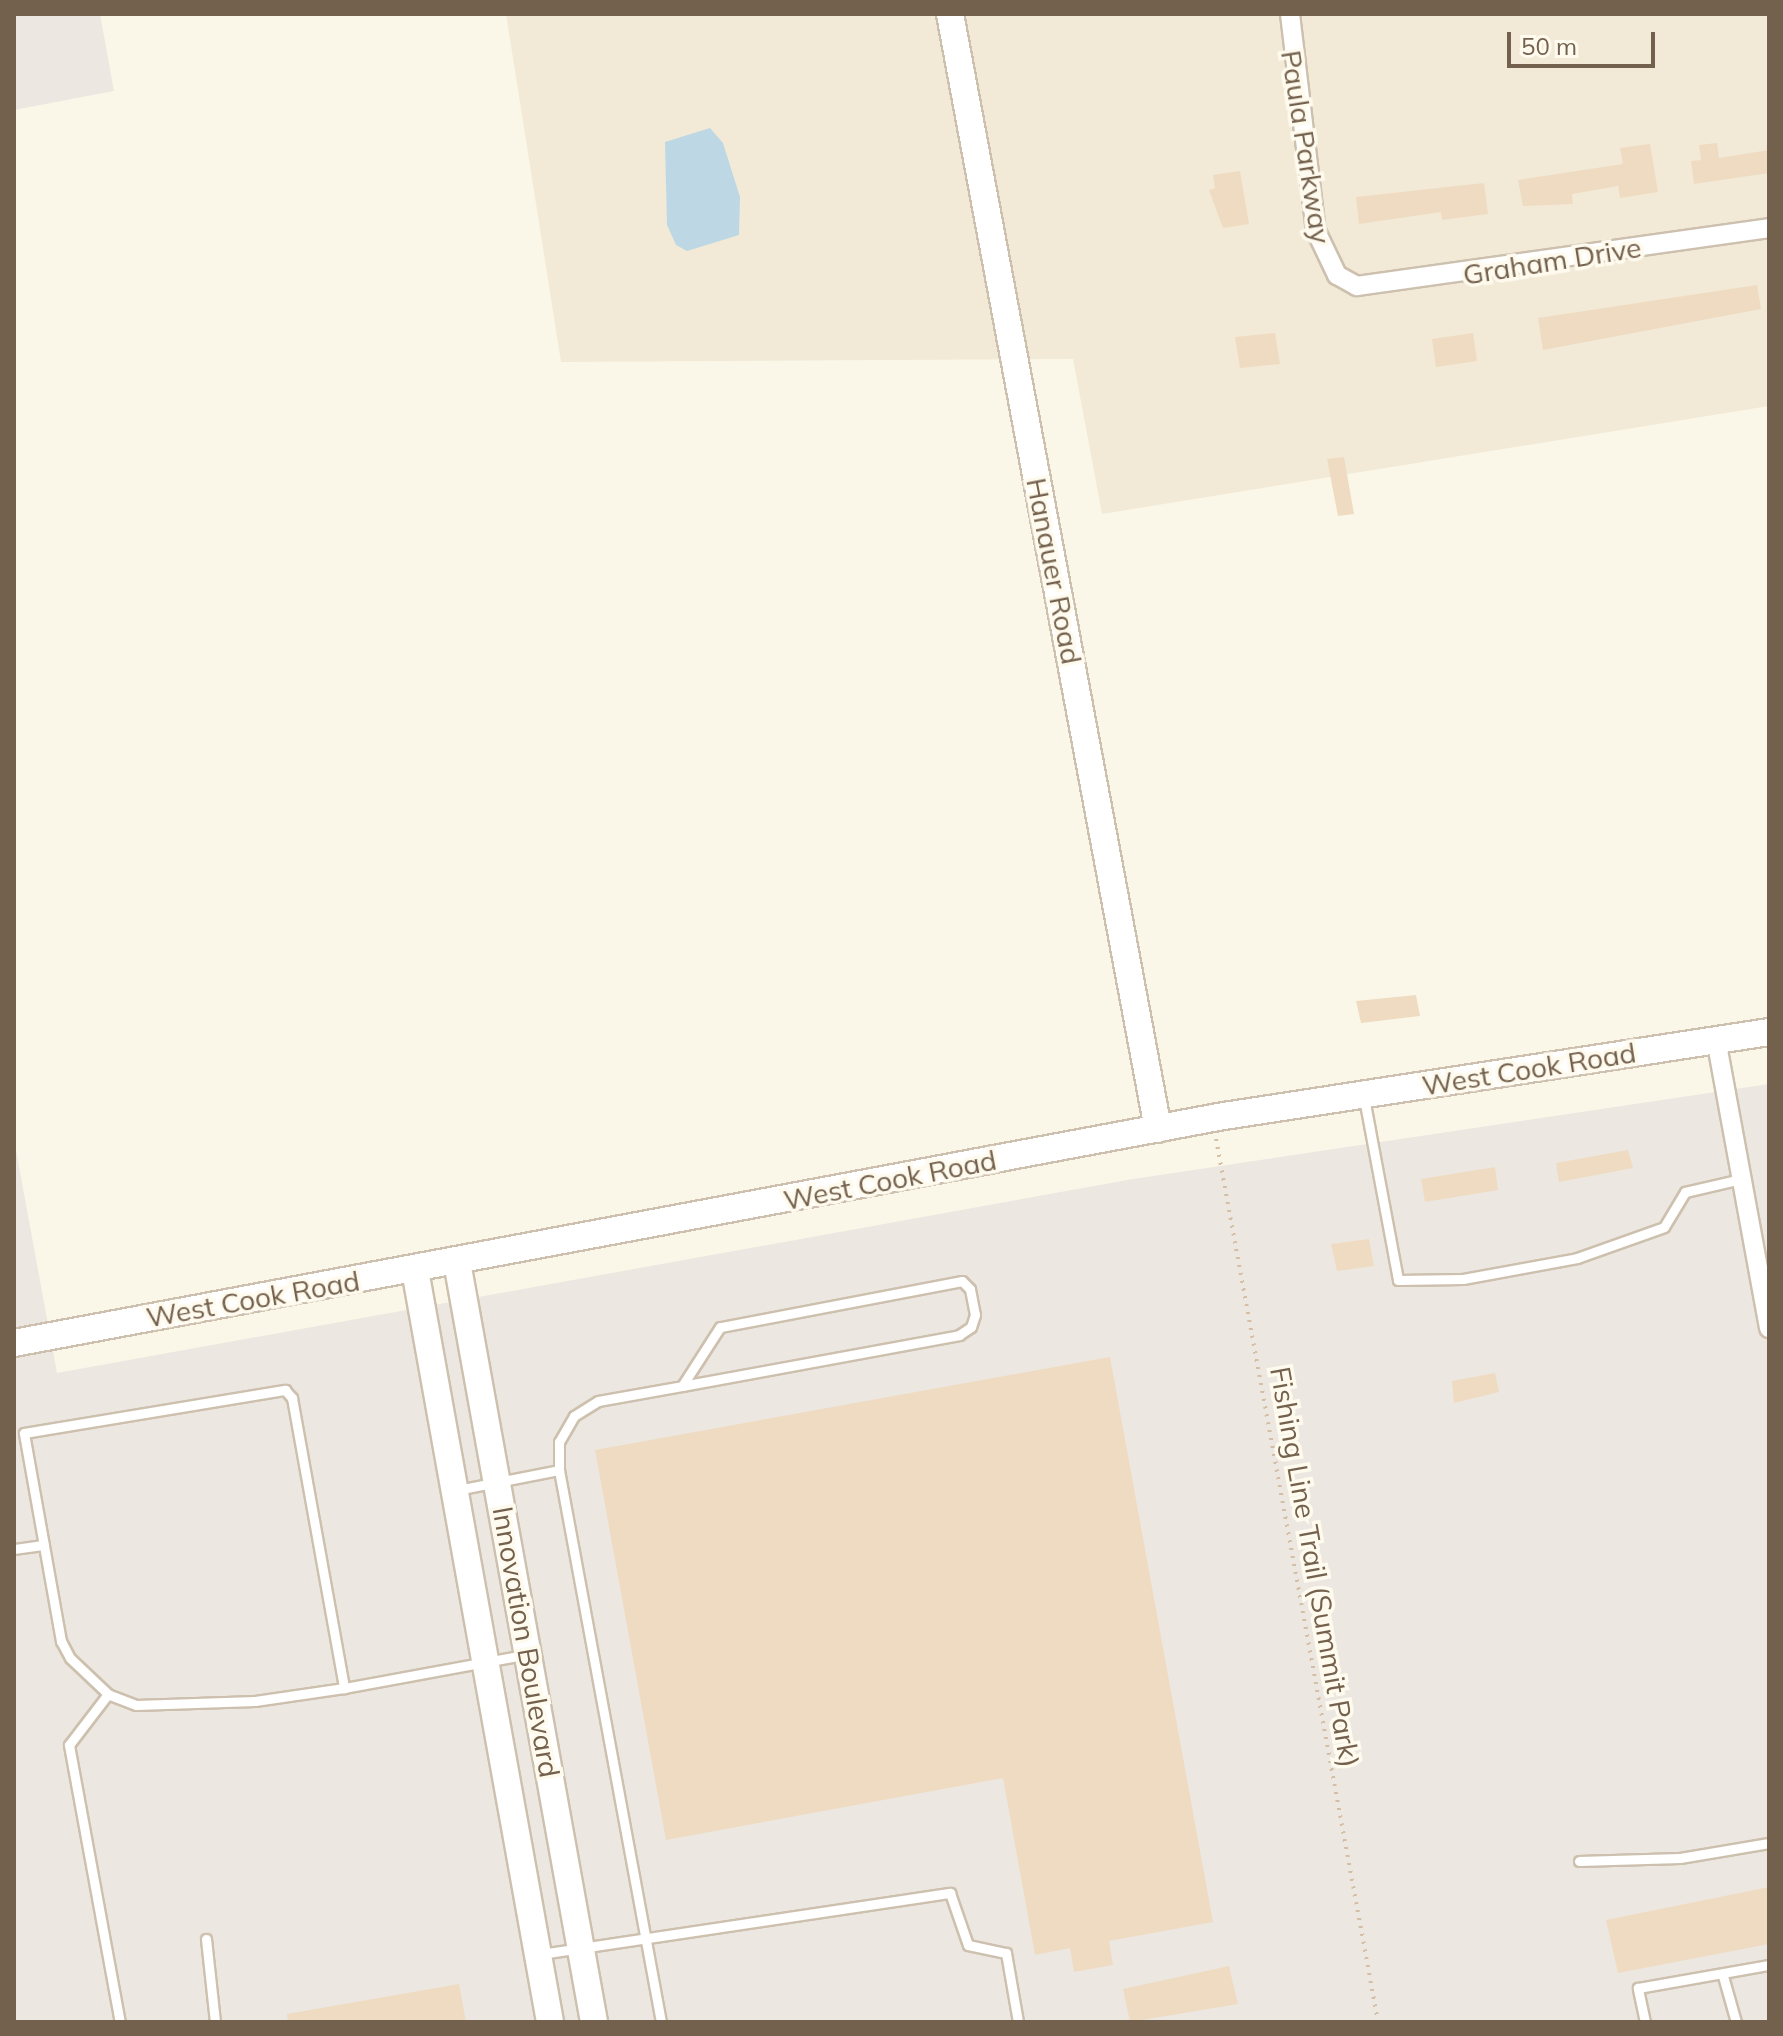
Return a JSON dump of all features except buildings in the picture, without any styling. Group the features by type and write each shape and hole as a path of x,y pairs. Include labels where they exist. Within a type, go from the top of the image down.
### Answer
{"street":[{"name":"Hanauer Road","path":"950,14 1158,1129"},
{"name":"Paula Parkway","path":"1290,14 1316,231 1337,275"},
{"name":"Graham Drive","path":"1337,275 1357,286 1381,286 1769,228"},
{"name":"West Cook Road","path":"14,1343 1213,1119 1769,1032"},
{"path":"1716,1039 1769,1328"},
{"name":"Innovation Boulevard","path":"457,1262 594,2022"},
{"name":"Innovation Boulevard","path":"415,1270 488,1662 550,2022"}],"lane":[{"path":"1364,1094 1398,1280 1463,1279 1577,1258 1664,1227 1685,1192 1741,1179"},
{"path":"661,2022 559,1470 559,1442 574,1416 598,1401 682,1386 959,1335 971,1327 975,1315 970,1289 962,1281 720,1327 682,1386"},
{"path":"344,1688 292,1398 285,1390 19,1434 44,1545 61,1641 70,1658 108,1694 136,1705 255,1701 344,1688 527,1654"},
{"path":"457,1490 559,1470"},
{"path":"14,1549 44,1545"},
{"path":"108,1694 69,1745 120,2022"},
{"path":"1579,1861 1680,1858 1769,1843"},
{"path":"538,1955 950,1893 968,1945 1006,1953 1018,2022"},
{"path":"206,1939 215,2022"},
{"path":"1645,2022 1638,1988 1723,1976 1769,1965"},
{"path":"1723,1976 1736,2022"}],"path":[{"name":"Fishing Line Trail (Summit Park)","path":"1213,1119 1378,2022"}],"shaded area":[{"path":"14,14 100,14 114,91 14,110"},
{"path":"506,14 1769,14 1769,406 1102,514 1073,359 561,362"},
{"path":"1769,1084 1769,2022 14,2022 14,1139 57,1373 1133,1179"}],"water":[{"path":"710,128 723,143 740,197 739,235 687,251 676,245 667,225 665,142"}]}
